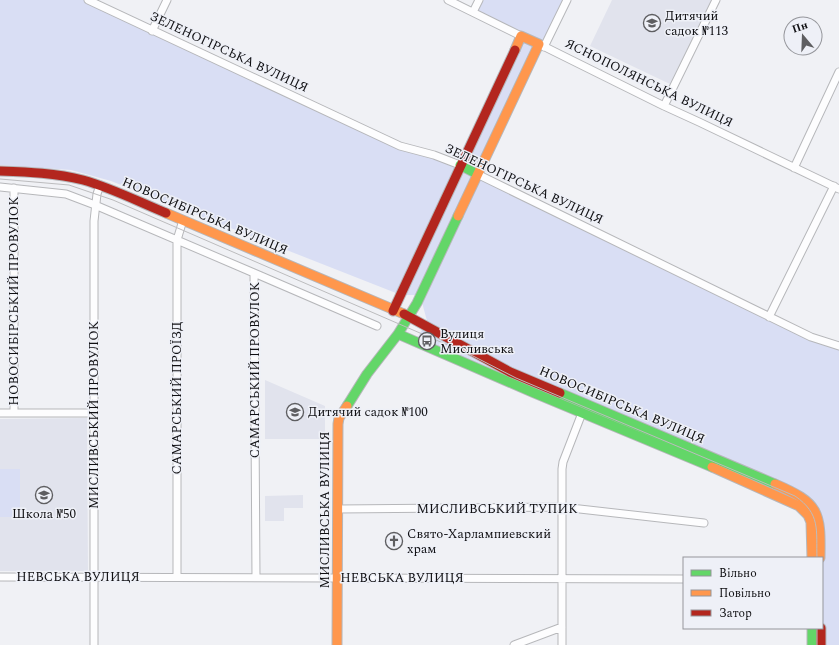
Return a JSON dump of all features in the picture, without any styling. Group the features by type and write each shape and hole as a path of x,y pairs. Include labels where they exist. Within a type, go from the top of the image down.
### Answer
{"main road":[{"name":"ЯСНОПОЛЯНСЬКА ВУЛИЦЯ","path":"521,36 542,45"},
{"path":"398,334 393,311 521,36"},
{"name":"МИСЛИВСЬКА ВУЛИЦЯ","path":"337,645 338,424 340,418 367,374 398,334 416,304 477,174 542,45"},
{"name":"ЗЕЛЕНОГІРСЬКА ВУЛИЦЯ","path":"460,165 477,174"},
{"name":"НОВОСИБІРСЬКА ВУЛИЦЯ","path":"0,171 70,176 100,185 393,311 408,316 510,372 795,493 805,499 816,512 819,520 816,538"},
{"path":"416,304 419,322"},
{"name":"НОВОСИБІРСЬКА ВУЛИЦЯ","path":"398,334 715,468 800,506 805,510 810,519 816,538"},
{"path":"456,359 463,346"},
{"path":"812,557 816,538"},
{"path":"816,538 820,557"},
{"path":"812,629 812,645"},
{"path":"820,629 821,645"}],"street":[{"name":"ЗЕЛЕНОГІРСЬКА ВУЛИЦЯ","path":"88,0 400,146 434,155 460,165"},
{"path":"152,31 167,0"},
{"name":"ЯСНОПОЛЯНСЬКА ВУЛИЦЯ","path":"448,0 521,36"},
{"path":"473,12 479,0"},
{"name":"МИСЛИВСЬКА ВУЛИЦЯ","path":"542,45 567,0"},
{"path":"664,106 716,0"},
{"name":"ЯСНОПОЛЯНСЬКА ВУЛИЦЯ","path":"542,45 664,106 836,188"},
{"path":"794,168 839,72"},
{"name":"ЗЕЛЕНОГІРСЬКА ВУЛИЦЯ","path":"477,174 810,337 839,346"},
{"name":"МИСЛИВСЬКИЙ ПРОВУЛОК","path":"94,645 94,221 96,194 100,185"},
{"path":"0,187 66,194 96,204 254,273"},
{"name":"НОВОСИБІРСЬКИЙ ПРОВУЛОК","path":"14,188 14,413"},
{"path":"769,317 836,188"},
{"name":"САМАРСЬКИЙ ПРОЇЗД","path":"177,577 177,240 183,220"},
{"name":"САМАРСЬКИЙ ПРОВУЛОК","path":"256,578 254,273 377,326"},
{"path":"0,413 94,413"},
{"path":"562,645 563,462 582,413"},
{"name":"МИСЛИВСЬКИЙ ТУПИК","path":"338,509 562,507 704,523"},
{"name":"НЕВСЬКА ВУЛИЦЯ","path":"0,577 683,579"},
{"path":"514,645 562,627"}],"shaded area":[{"path":"0,0 88,0 400,146 460,165 521,36 473,12 479,0 567,0 544,47 539,44 477,174 745,305 839,346 839,645 809,645 821,629 823,629 823,557 822,557 799,506 414,344 427,321 420,295 401,295 111,181 71,170 0,165"},
{"name":"Дитячий садок №113","path":"612,0 713,0 672,85 590,46"},
{"name":"Дитячий садок №100","path":"265,380 325,406 325,439 265,439"},
{"name":"Школа №50","path":"87,418 88,571 0,571 0,419"},
{"path":"0,469 20,469 20,517 0,517"},
{"path":"303,495 303,508 284,508 284,521 265,521 265,496"}],"tram line":[{"path":"0,179 69,185 113,200 473,356 516,378 795,496 809,509 813,516 816,531 817,557"},
{"path":"817,629 817,645"}],"traffic: fast":[{"path":"460,165 477,174"},
{"path":"347,406 367,374 398,334 417,303 458,216"},
{"path":"398,334 712,467"},
{"path":"560,393 775,484"},
{"path":"812,629 812,645"}],"traffic: slow":[{"path":"458,216 539,44 521,36 515,50"},
{"path":"166,213 404,314"},
{"path":"337,645 338,424 339,418 347,406"},
{"path":"712,467 799,506 808,515 811,522 812,557"},
{"path":"775,484 801,497 809,503 814,510 820,529 820,557"}],"traffic: jam":[{"path":"393,311 515,50"},
{"path":"0,171 52,174 83,180 115,191 166,213"},
{"path":"404,314 510,372 560,393"},
{"path":"821,629 821,645"}],"place":[{"name":"Дитячий садок №113","path":"652,23"},
{"name":"Вулиця Мисливська","path":"427,341"},
{"name":"Дитячий садок №100","path":"295,412"},
{"name":"Школа №50","path":"44,495"},
{"name":"Свято-Харлампиевский храм","path":"394,541"}]}
